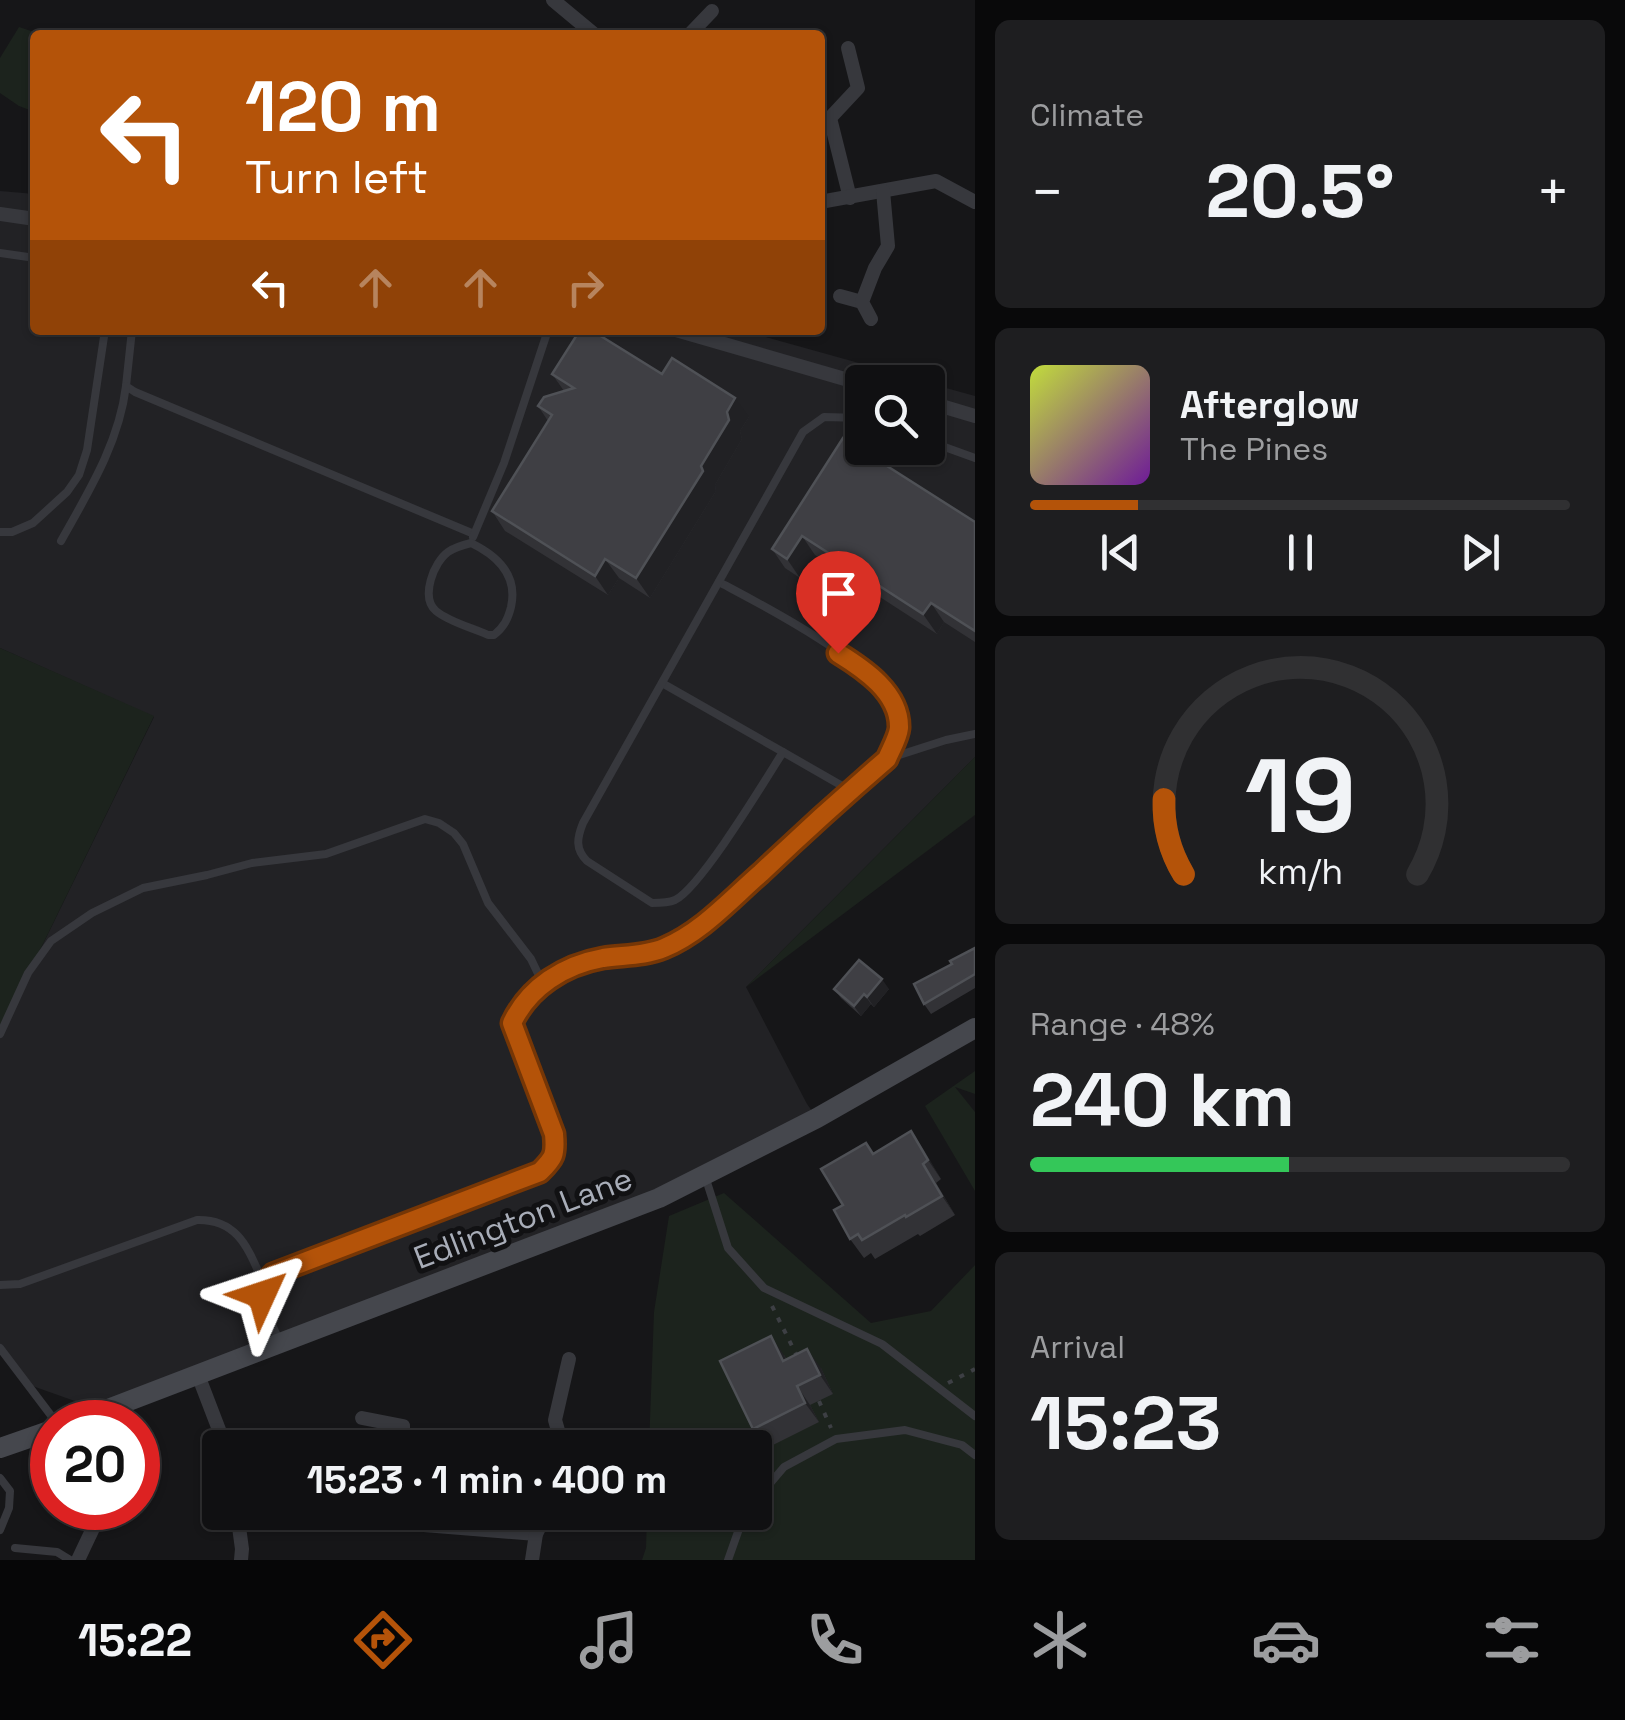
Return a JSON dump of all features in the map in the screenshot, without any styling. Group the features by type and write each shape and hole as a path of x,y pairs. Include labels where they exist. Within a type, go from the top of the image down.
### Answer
{"main road":[{"name":"Edlington Lane","path":"132,1400 659,1198 817,1118 975,1028"},
{"path":"0,1448 30,1438"}],"street":[{"path":"553,0 589,30"},
{"path":"695,30 712,12"},
{"path":"848,48 858,88 830,118 850,198"},
{"path":"825,201 936,181 975,202"},
{"path":"862,302 888,246 883,191"},
{"path":"0,214 30,218"},
{"path":"840,296 862,302 871,319"},
{"path":"693,335 845,379"},
{"path":"945,407 975,416"},
{"path":"558,1430 555,1420 568,1359"},
{"path":"198,1375 219,1430"},
{"path":"362,1418 403,1426 403,1430"},
{"path":"74,1560 92,1530"},
{"path":"239,1530 241,1560"},
{"path":"486,1530 536,1534"},
{"path":"532,1560 538,1530"}],"lane":[{"path":"0,254 30,257"},
{"path":"0,532 12,532 34,523 68,492 79,475 87,450 104,335"},
{"path":"61,540 104,466 124,407 131,335"},
{"path":"126,386 473,539 506,569 514,592 509,615 494,635 440,614 431,606 430,583 441,560 473,539 504,463 546,335"},
{"path":"784,752 706,866 676,900 652,903 580,854 578,833 803,432 824,417 845,418"},
{"path":"945,447 975,458"},
{"path":"718,582 786,617 859,666 887,692 898,714 899,732 887,759"},
{"path":"662,684 851,790"},
{"path":"280,1344 262,1295 264,1284 273,1274 540,1172 553,1159 554,1134 512,1023 543,984 570,966 651,952 700,928 887,759 975,734"},
{"path":"0,1034 28,973 51,940 109,905 143,888 252,863 326,854 424,819 454,832 463,844 488,903 531,958 543,984"},
{"path":"705,1176 728,1248 764,1288 882,1344 975,1416"},
{"path":"0,1285 20,1284 197,1220 220,1222 234,1231 264,1284"},
{"path":"0,1348 39,1400"},
{"path":"772,1481 784,1467 836,1439 905,1430 962,1445 975,1455"},
{"path":"0,1478 10,1491 0,1530"},
{"path":"728,1560 739,1530"},
{"path":"16,1548 57,1552 74,1560"}],"path":[{"path":"764,1288 798,1358"},
{"path":"940,1388 975,1368"},
{"path":"819,1401 836,1439"}],"shaded area":[{"path":"19,27 30,31 30,110 0,93 0,58"},
{"path":"0,191 30,194 30,335 758,335 866,365 845,365 845,465 945,465 945,388 975,396 975,757 746,987 817,1118 724,1166 131,1400 72,1400 24,1383 0,1351 0,1032 154,717 0,648"},
{"path":"0,648 154,716 0,1032"},
{"path":"975,757 975,815 746,987"},
{"path":"975,1071 975,1094 955,1087 975,1112 975,1191 925,1106"},
{"path":"724,1193 871,1323 931,1311 975,1265 975,1560 642,1560 647,1530 772,1530 772,1430 650,1430 654,1312 669,1216"}],"building":[{"path":"577,335 599,335 662,374 672,358 735,398 727,412 729,420 701,466 703,471 636,578 605,559 595,576 492,511 552,415 538,406 544,397 574,388 552,374"},
{"path":"843,438 845,465 885,465 975,522 975,631 931,603 923,614 802,536 787,559 772,549"},
{"path":"975,948 975,974 924,1004 914,984"},
{"path":"859,960 882,979 854,1006 834,989"},
{"path":"911,1131 928,1160 923,1164 942,1196 862,1240 858,1234 850,1239 834,1210 843,1205 821,1169 866,1143 873,1154"},
{"path":"771,1336 783,1361 807,1349 820,1375 797,1386 805,1403 753,1429 720,1361"}],"route":[{"path":"262,1295 264,1284 273,1274 540,1172 553,1159 554,1134 512,1023 516,1014 543,984 570,966 651,952 700,928 887,759 899,732 898,714 887,692 838,653"}]}
